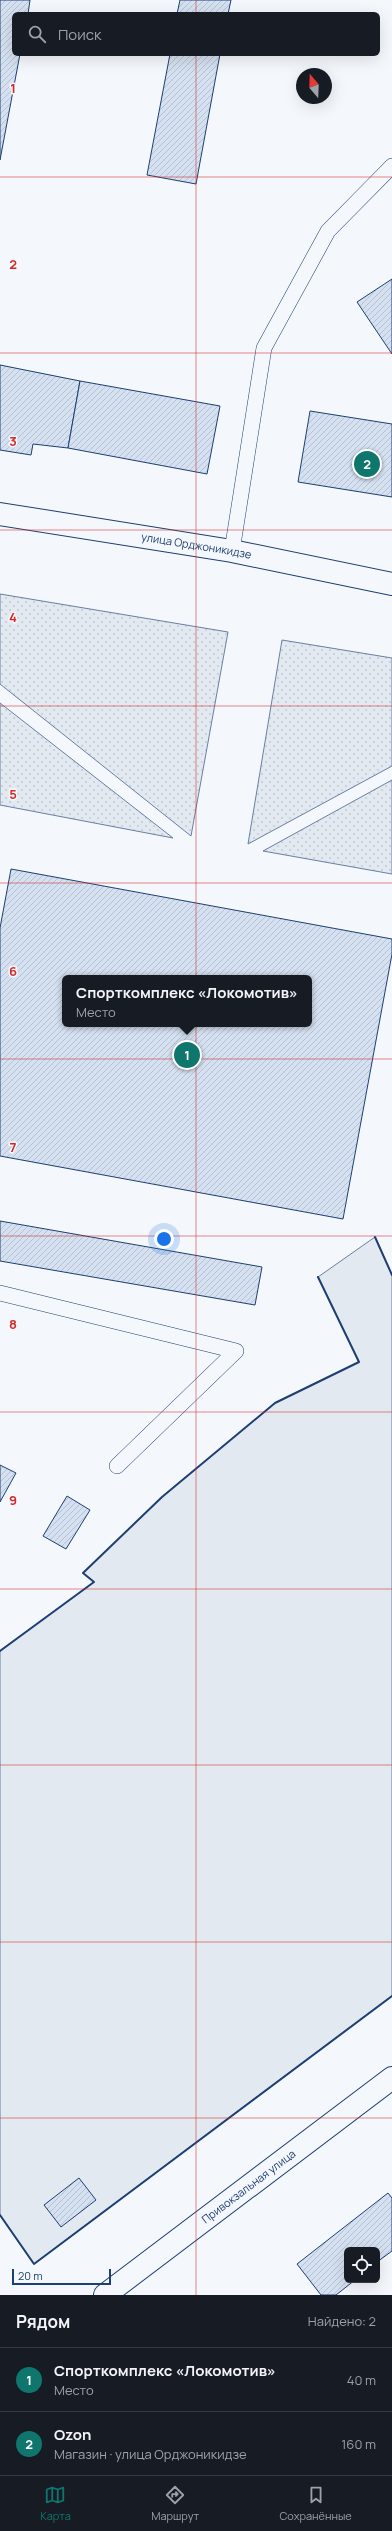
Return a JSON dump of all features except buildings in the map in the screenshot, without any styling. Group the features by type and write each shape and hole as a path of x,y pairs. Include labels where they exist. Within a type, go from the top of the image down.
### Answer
{"street":[{"name":"улица Орджоникидзе","path":"0,514 232,551 392,584"},
{"name":"Привокзальная улица","path":"105,2295 392,2078"}],"lane":[{"path":"232,551 264,348 328,231 392,166"},
{"path":"0,1293 236,1351 117,1466"}],"shaded area":[{"path":"0,594 228,632 191,836 0,684"},
{"path":"282,640 392,658 392,766 248,844"},
{"path":"0,703 173,838 0,805"},
{"path":"392,780 392,874 263,851"},
{"path":"375,1237 392,1275 392,1996 34,2264 0,2215 0,1651 94,1582 83,1573 162,1497 275,1403 359,1362 318,1277"}],"wall":[{"path":"375,1237 392,1275"},
{"path":"0,1651 94,1582 83,1573 162,1497 275,1403 359,1362 318,1277"},
{"path":"0,2215 34,2264 392,1996"}],"place":[{"name":"Ozon","path":"367,464"},
{"name":"Спорткомплекс «Локомотив»","path":"187,1055"}]}
